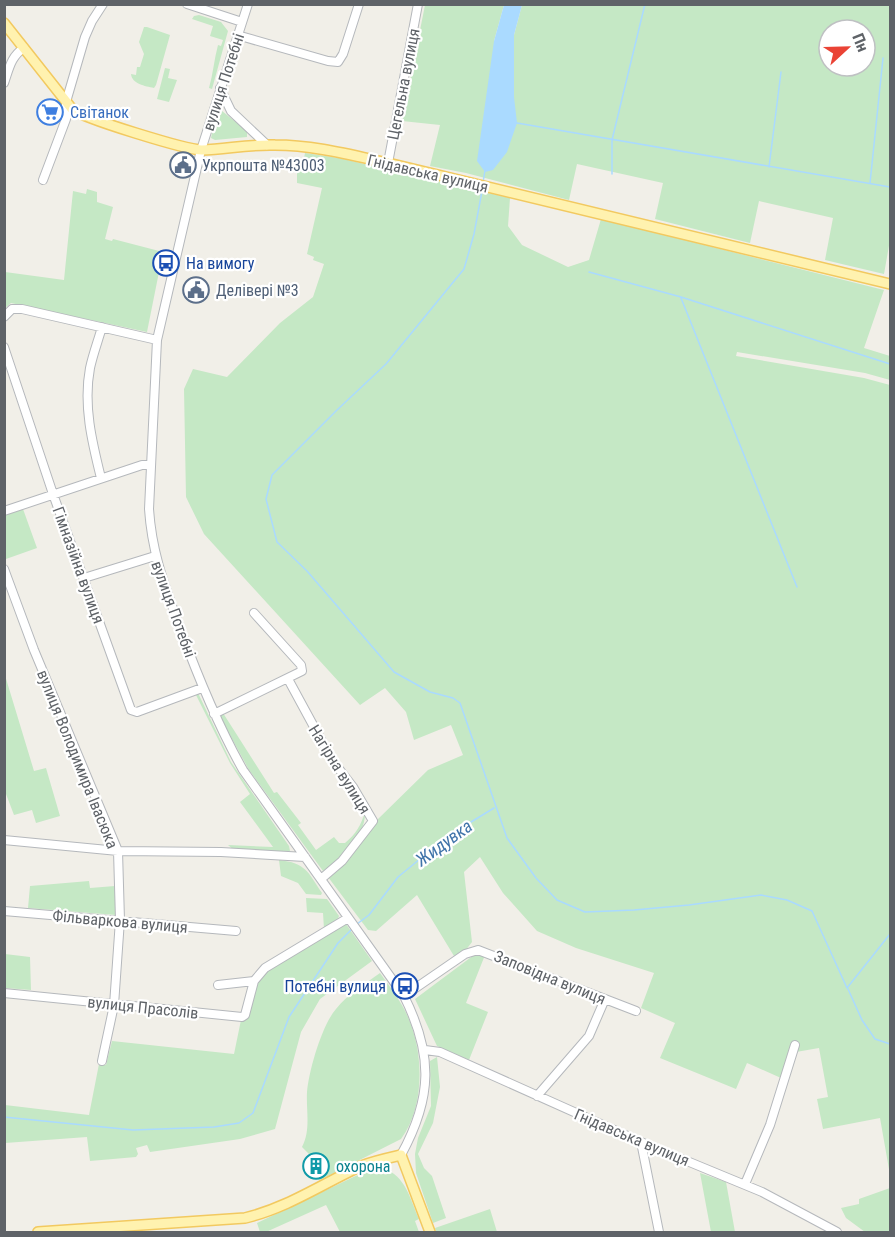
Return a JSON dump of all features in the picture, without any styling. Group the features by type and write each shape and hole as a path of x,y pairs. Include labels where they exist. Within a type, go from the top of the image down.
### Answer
{"main road":[{"name":"Гнідавська вулиця","path":"4,23 75,112 201,150 267,145 318,148 891,284"},
{"path":"38,1233 245,1218 295,1200 362,1166 401,1155 430,1233"}],"street":[{"path":"43,180 66,119 66,102 85,37 103,4"},
{"path":"187,4 242,22"},
{"name":"вулиця Потебні","path":"248,4 201,150 157,340 149,509 154,556 202,688 243,770 404,996 414,1015 425,1050 425,1092 418,1121 401,1155"},
{"path":"237,35 338,62 343,54 359,4"},
{"name":"Цегельна вулиця","path":"388,163 418,4"},
{"path":"4,83 12,59 24,48"},
{"path":"220,88 231,111 267,145"},
{"path":"4,317 12,309 22,309 157,340"},
{"path":"101,478 93,450 87,400 90,368 102,327"},
{"name":"Гімназійна вулиця","path":"4,347 131,710 137,712 202,688"},
{"path":"4,511 142,465 151,465"},
{"path":"84,578 154,556"},
{"name":"вулиця Володимира Івасюка","path":"4,568 34,650 118,850 120,920 114,1005 102,1061"},
{"path":"214,714 301,672 302,667 254,613"},
{"name":"Нагірна вулиця","path":"288,679 332,760 353,787 373,821 342,861 321,879"},
{"path":"4,840 118,850 221,852 305,857"},
{"name":"Фільваркова вулиця","path":"4,911 236,931"},
{"path":"218,985 254,981 265,968 276,960 350,920"},
{"name":"Заповідна вулиця","path":"404,996 465,954 477,950 636,1011"},
{"name":"вулиця Прасолів","path":"4,993 242,1017 245,1015 254,981"},
{"path":"537,1096 589,1036 605,999"},
{"path":"745,1184 770,1125 795,1045"},
{"name":"Гнідавська вулиця","path":"425,1050 440,1052 641,1142 745,1184 835,1232"},
{"path":"641,1142 659,1233"}],"green space":[{"path":"425,5 504,5 494,41 514,96 514,35 522,5 890,5 890,240 884,274 825,260 833,218 759,201 750,243 655,219 663,183 577,164 569,200 430,166 440,125 402,121"},
{"path":"199,15 221,22 228,31 212,89 209,88 218,45 221,46 223,40 210,36 213,26 192,19"},
{"path":"144,27 170,35 154,88 136,82 131,74 136,75 137,67 140,67 144,54 139,42"},
{"path":"165,68 170,69 168,78 177,80 169,102 157,99"},
{"path":"222,111 247,131 247,137 215,140 211,138 217,113"},
{"path":"305,153 339,158 510,198 508,226 522,245 568,267 589,260 601,219 884,290 864,348 890,356 890,380 865,373 737,352 736,356 864,378 890,385 890,1175 880,1118 823,1129 817,1099 828,1097 819,1048 796,1052 798,1044 792,1043 781,1078 747,1063 736,1089 660,1058 675,1023 641,1008 654,973 576,948 537,931 503,893 480,857 464,872 472,942 465,951 454,956 417,895 376,931 368,930 328,877 344,863 377,820 428,770 463,755 451,725 414,740 406,712 385,688 360,705 204,534 186,497 184,389 193,369 227,377 280,323 313,297 324,264 313,260 314,257 307,254 322,188 297,183 297,159 304,158"},
{"path":"87,189 97,192 97,202 113,207 105,239 163,252 147,332 11,303 5,308 5,272 64,280 73,191 86,194"},
{"path":"23,509 37,548 6,559 5,515"},
{"path":"4,672 34,771 46,768 60,816 36,823 32,810 14,815 5,794"},
{"path":"195,693 198,693 231,762 289,846 290,851 287,853 234,850 228,845 273,847 240,802 250,794 230,763"},
{"path":"223,713 274,793 277,792 301,823 298,825 316,850 334,837 339,843 345,843 358,829 365,812 357,838 337,860 323,871 249,770 219,715"},
{"path":"279,860 301,866 313,879 321,895 306,894 298,883 281,876"},
{"path":"89,881 90,888 115,886 116,915 28,908 30,886"},
{"path":"306,898 327,899 339,916 336,923 324,929 323,913 307,912"},
{"path":"346,924 372,961 320,999 301,1032 275,1129 240,1139 150,1152 147,1145 136,1148 138,1154 136,1157 90,1161 87,1137 5,1143 5,1105 89,1115 99,1064 106,1065 112,1041 234,1054 241,1020 256,986 268,969"},
{"path":"478,952 485,955 466,1003 488,1012 469,1060 437,1046 415,999"},
{"path":"5,954 30,957 31,990 5,988"},
{"path":"380,973 408,1017 417,1047 420,1080 414,1112 401,1139 320,1180 316,1178 323,1174 316,1161 302,1147 308,1120 307,1092 313,1060 321,1036 336,1009 351,994"},
{"path":"437,1057 440,1087 433,1123 418,1154 424,1168 432,1176 446,1218 433,1223 416,1173 415,1154 418,1138 431,1106 430,1061"},
{"path":"383,1168 397,1177 406,1189 419,1219 415,1221 419,1232 340,1232 326,1205 266,1232 260,1232 257,1223 364,1172"},
{"path":"700,1173 726,1182 735,1232 711,1232"},
{"path":"890,1188 890,1232 865,1232 846,1218 841,1208 859,1204 859,1199"},
{"path":"490,1209 497,1232 436,1232 435,1228"}],"water":[{"path":"504,5 522,5 514,35 514,97 517,123 507,152 493,170 485,172 477,161 494,41"}],"waterway":[{"path":"612,174 612,140 645,4"},
{"path":"870,183 883,58"},
{"path":"769,167 781,72"},
{"path":"517,123 890,187"},
{"path":"483,183 485,170"},
{"path":"482,191 474,234 464,269 386,364 272,475 266,499 277,542 307,571 394,672 430,692 453,698 460,703 507,838 536,878 557,900 585,912 689,905 761,895 787,900 812,911 847,988 890,934"},
{"path":"589,272 681,297 890,364"},
{"path":"681,298 797,587"},
{"name":"Жидувка","path":"357,924 369,915 398,877 448,836 494,808"},
{"name":"Жидувка","path":"4,1117 133,1130 214,1127 239,1123 253,1113 289,1017 338,943 352,929"},
{"path":"848,989 862,1020 875,1039 890,1044"}],"place":[{"name":"Світанок","path":"50,112"},
{"name":"Укрпошта №43003","path":"183,165"},
{"name":"На вимогу","path":"166,263"},
{"name":"Делівері №3","path":"196,290"},
{"name":"Потебні вулиця","path":"405,986"},
{"name":"охорона","path":"316,1166"}]}
